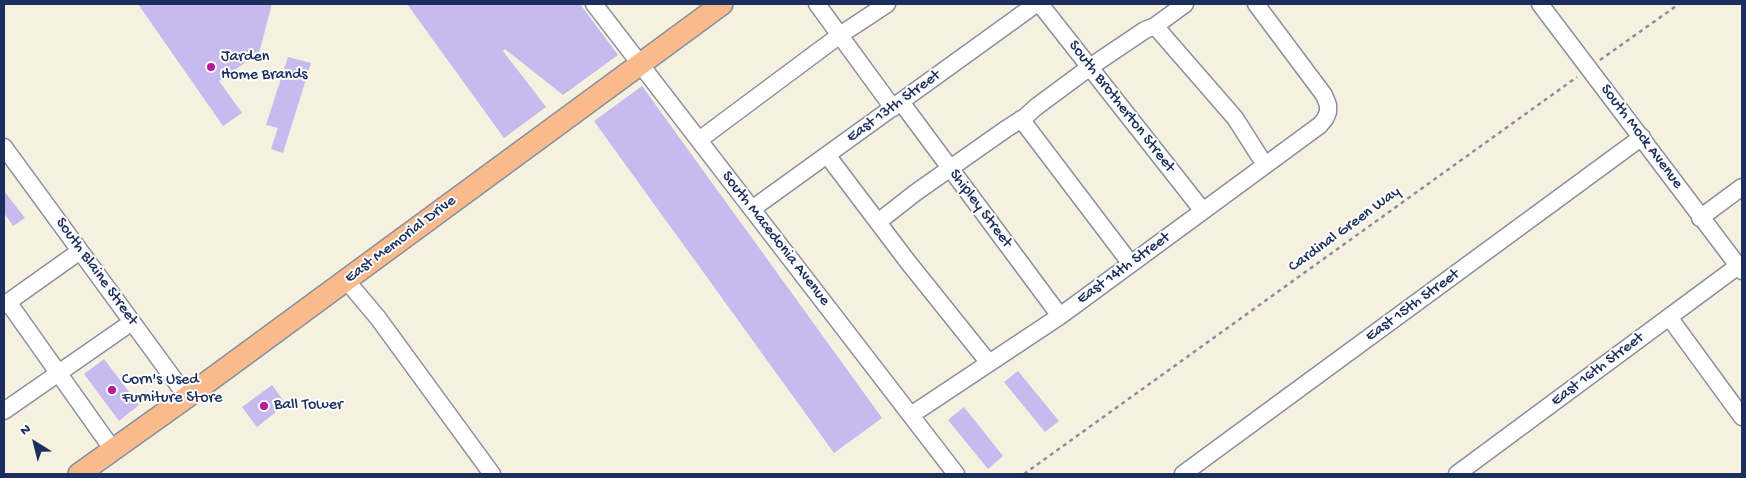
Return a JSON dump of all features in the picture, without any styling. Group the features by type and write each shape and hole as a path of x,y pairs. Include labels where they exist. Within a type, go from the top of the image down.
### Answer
{"main road":[{"name":"East Memorial Drive","path":"79,474 187,397 639,63 722,4"}],"street":[{"name":"South Macedonia Avenue","path":"594,4 956,474"},
{"name":"Shipley Street","path":"817,4 840,35 950,169 1060,316"},
{"path":"699,140 840,35 886,4"},
{"name":"East 13th Street","path":"752,209 1036,4"},
{"name":"South Brotherton Street","path":"1040,4 1202,211"},
{"path":"878,222 1090,67 1145,30 1155,26 1185,4"},
{"name":"East 14th Street","path":"911,415 1060,316 1320,125 1328,112 1328,104 1324,95 1256,4"},
{"name":"South Mock Avenue","path":"1540,4 1740,269"},
{"path":"1155,26 1235,118 1265,165"},
{"path":"1021,119 1131,264"},
{"name":"East 15th Street","path":"1183,474 1642,138"},
{"name":"South Blaine Street","path":"4,147 187,397"},
{"path":"827,155 989,363"},
{"path":"1700,218 1742,187"},
{"path":"80,251 6,303 113,450"},
{"name":"East 16th Street","path":"1457,474 1669,317 1740,269"},
{"path":"346,280 378,318 492,474"},
{"path":"1669,317 1742,418"},
{"path":"4,411 132,322"}],"path":[{"name":"Cardinal Green Way","path":"1024,474 1679,4"}],"building":[{"name":"Jarden Home Brands","path":"138,4 272,4 259,53 219,81 242,113 223,126"},
{"path":"407,4 580,4 618,55 563,95 505,49 503,51 546,107 504,138"},
{"path":"288,57 311,63 283,153 271,149 278,128 266,125"},
{"path":"642,86 882,418 834,453 594,121"},
{"path":"4,191 25,218 13,226 4,213"},
{"name":"Corn's Used Furniture Store","path":"104,359 139,405 119,421 84,374"},
{"path":"1018,371 1059,421 1045,432 1004,382"},
{"name":"Ball Tower","path":"272,385 286,404 257,427 242,407"},
{"path":"964,407 1003,456 988,469 948,420"}],"place":[{"name":"Jarden Home Brands","path":"211,67"},
{"name":"Corn's Used Furniture Store","path":"112,390"},
{"name":"Ball Tower","path":"264,406"}]}
